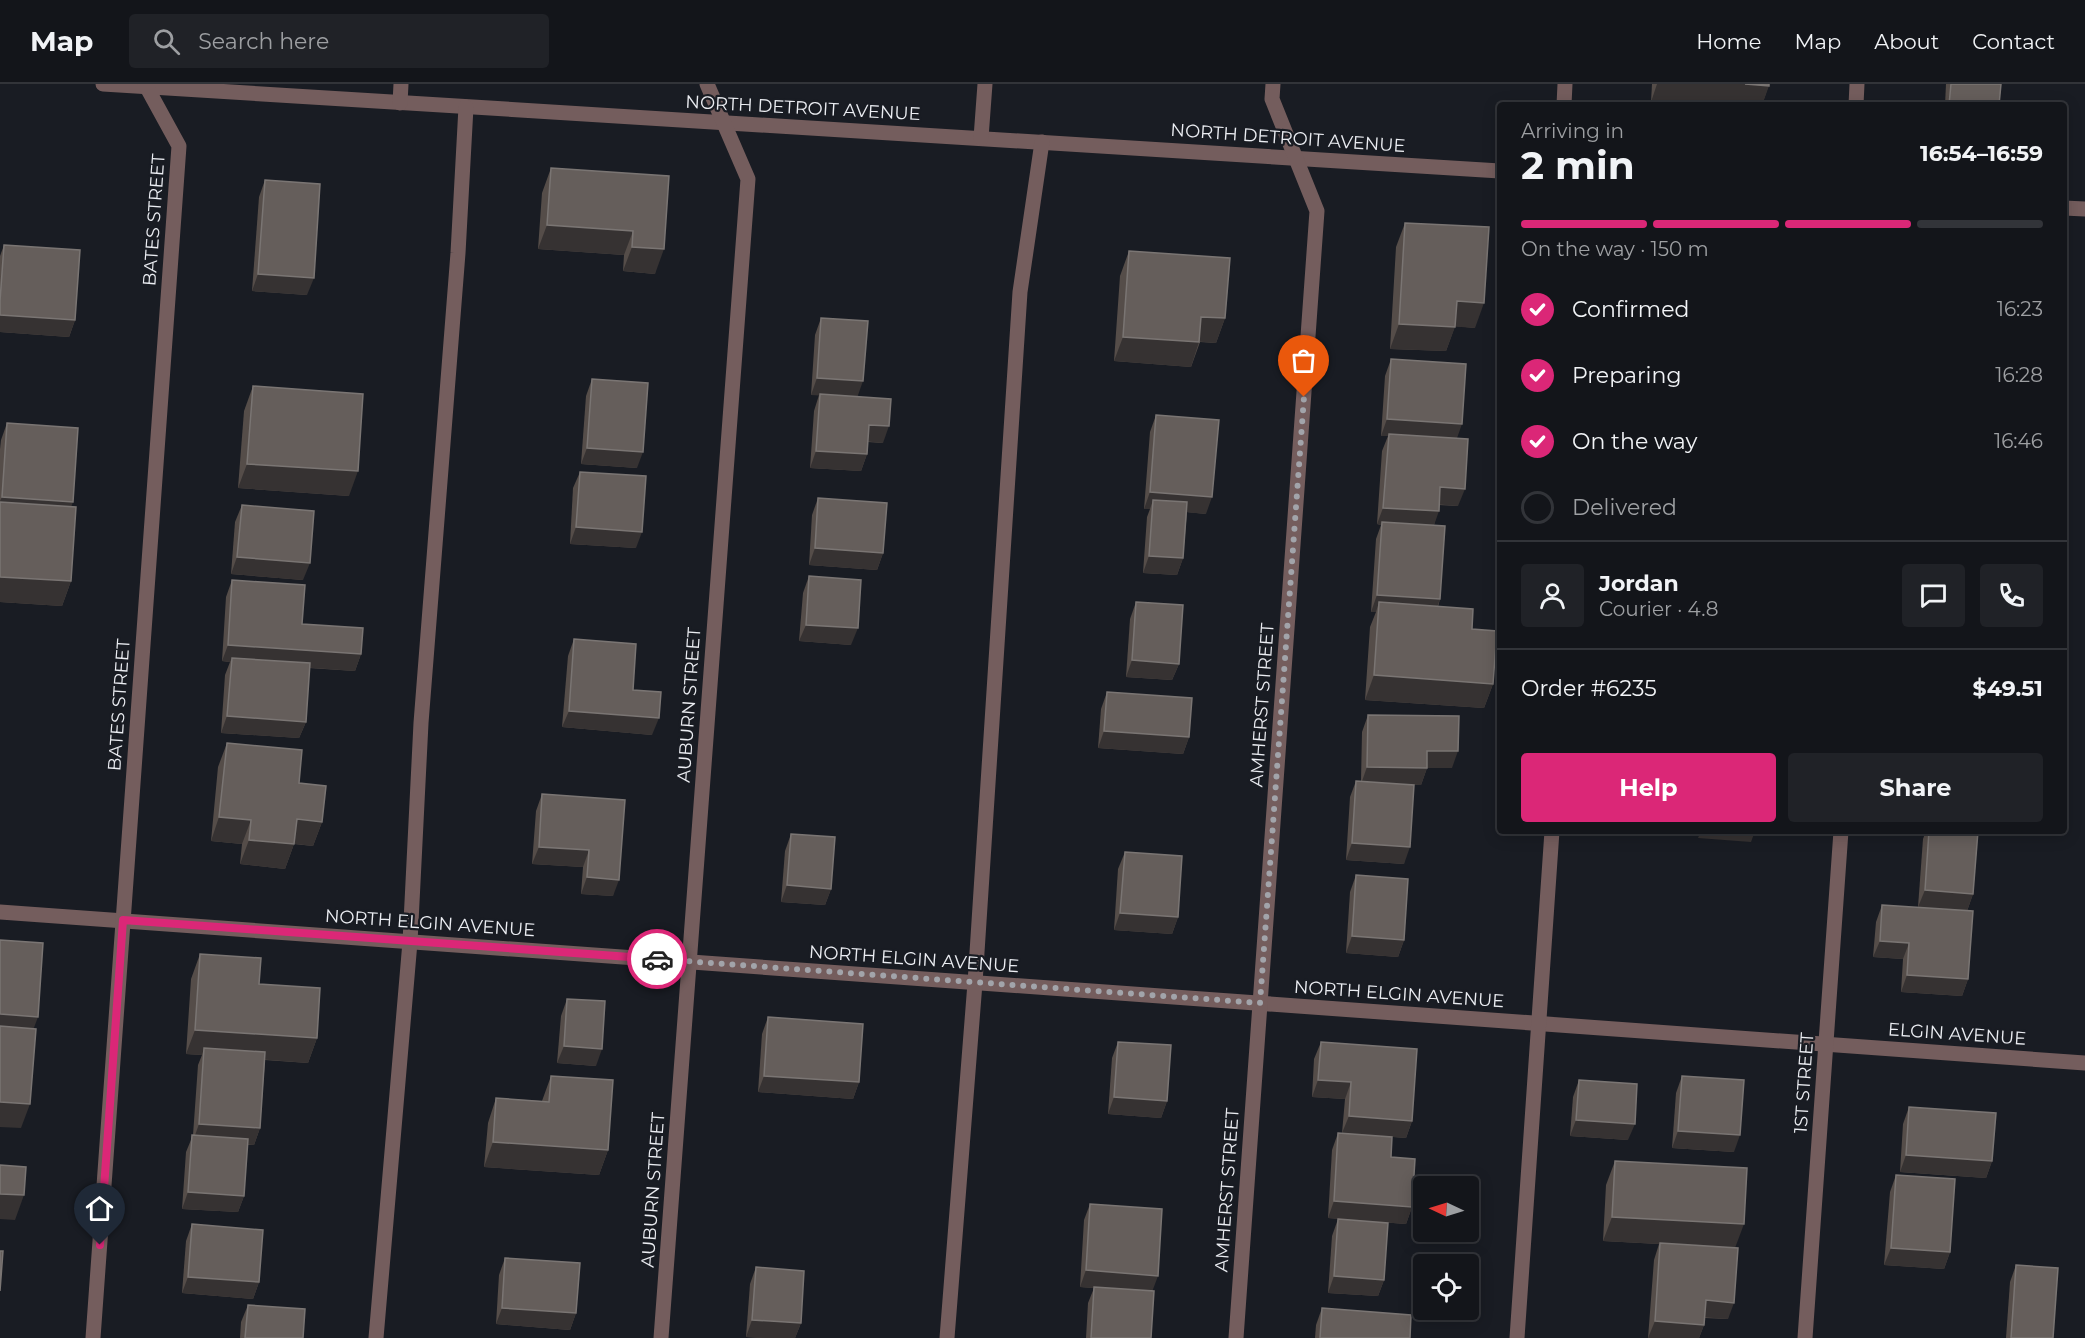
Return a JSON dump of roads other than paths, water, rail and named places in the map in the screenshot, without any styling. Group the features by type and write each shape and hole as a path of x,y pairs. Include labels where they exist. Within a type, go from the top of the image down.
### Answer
{"street":[{"name":"NORTH DETROIT AVENUE","path":"104,84 1497,171"},
{"path":"400,103 401,84"},
{"name":"AUBURN STREET","path":"661,1338 748,179 706,84"},
{"path":"981,138 985,84"},
{"name":"AMHERST STREET","path":"1236,1338 1317,211 1272,99 1273,84"},
{"path":"1564,102 1565,84"},
{"path":"1856,102 1857,84"},
{"name":"BATES STREET","path":"93,1338 179,146 146,86"},
{"path":"376,1338 410,942 421,723 458,253 466,107"},
{"path":"947,1338 975,983 1020,292 1042,142"},
{"path":"2067,208 2085,209"},
{"path":"1517,1338 1552,834"},
{"name":"1ST STREET","path":"1805,1338 1841,834"},
{"name":"NORTH ELGIN AVENUE","path":"0,912 1826,1044"},
{"name":"ELGIN AVENUE","path":"1826,1044 2085,1063"}]}
